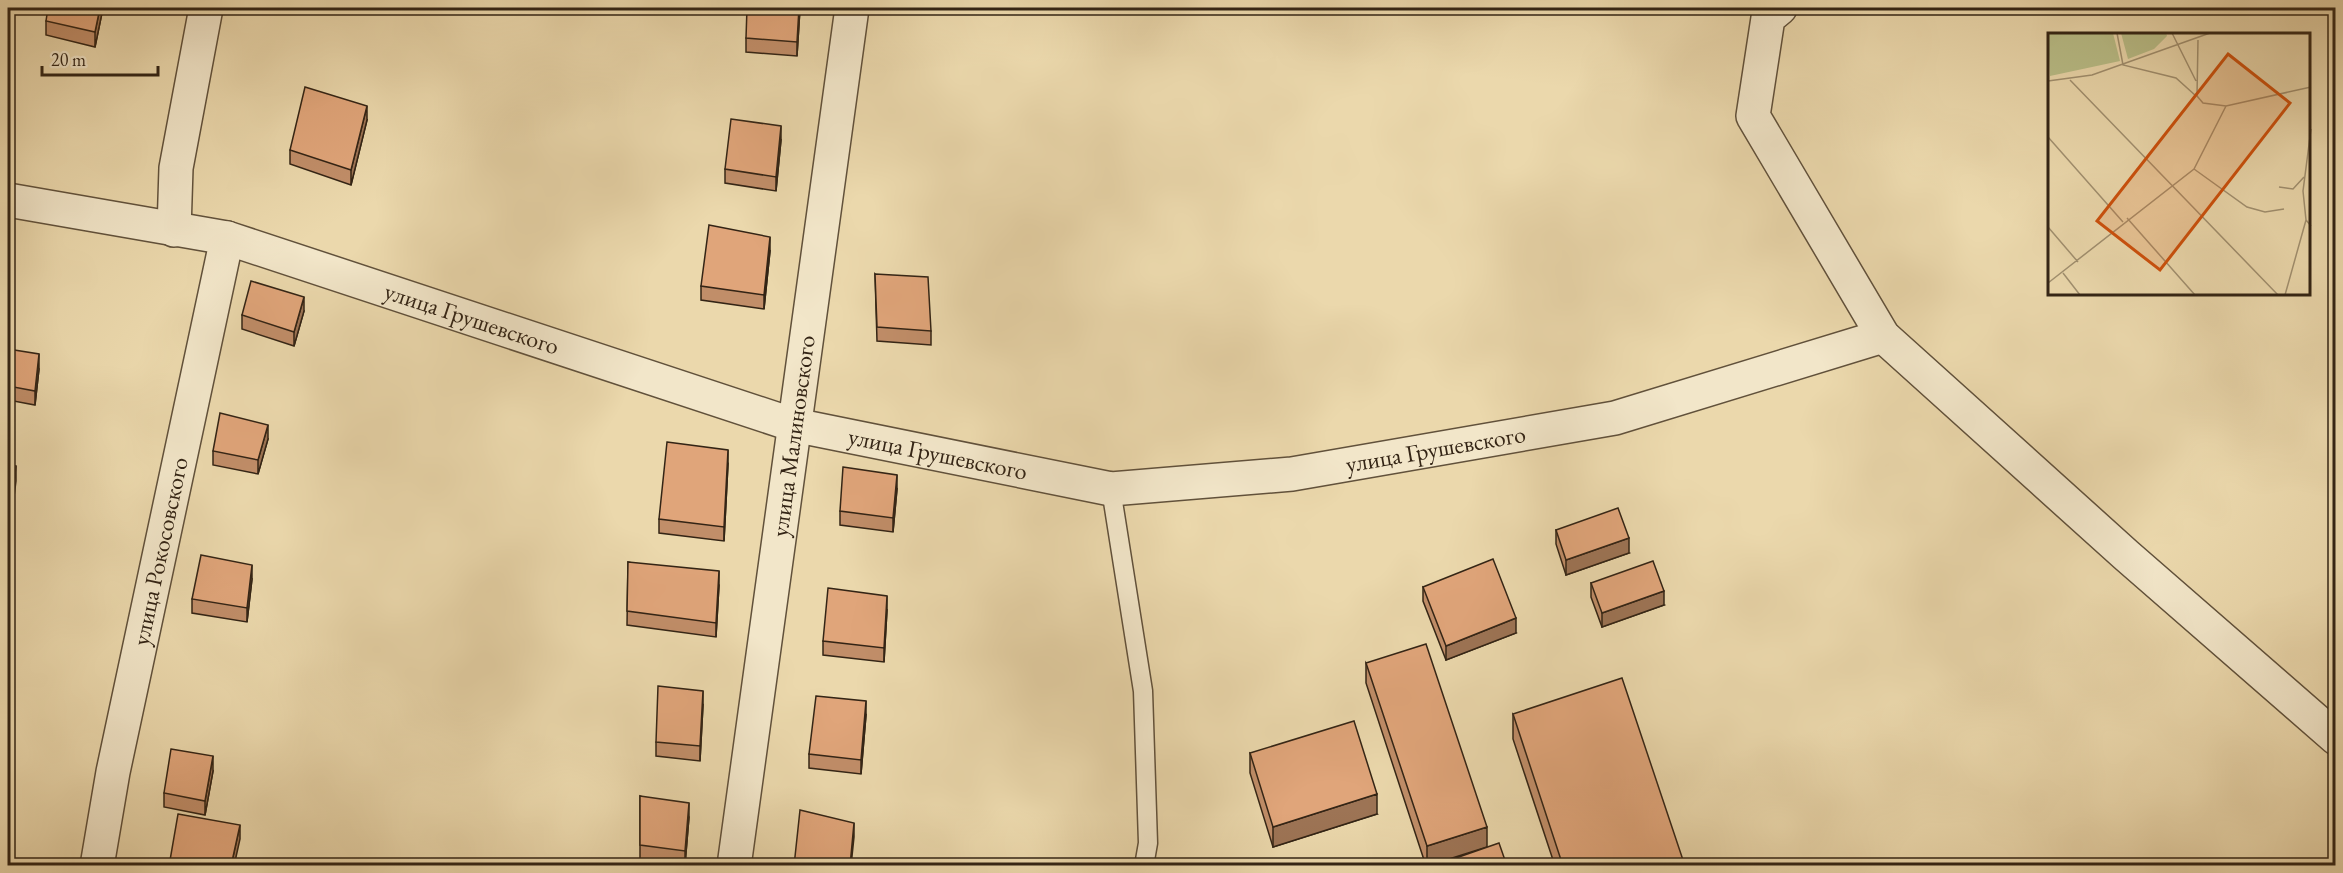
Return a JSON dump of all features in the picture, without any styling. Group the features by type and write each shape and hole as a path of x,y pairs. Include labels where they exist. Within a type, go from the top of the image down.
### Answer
{"street":[{"path":"174,230 176,168 206,8"},
{"name":"улица Малиновского","path":"734,866 852,8"},
{"path":"1772,11 1753,116 1883,336 2126,555 2336,738"},
{"name":"улица Грушевского","path":"8,200 227,238 794,425 1111,489 1292,474 1615,418 1883,336"},
{"name":"улица Рокосовского","path":"97,866 118,749 227,238"}],"lane":[{"path":"1111,489 1143,691 1148,843 1144,866"}],"building":[{"path":"48,8 100,8 95,32 46,21"},
{"path":"747,8 799,8 797,42 746,38"},
{"path":"305,87 367,106 351,170 290,150"},
{"path":"731,119 781,126 776,177 725,169"},
{"path":"709,225 770,237 764,295 701,286"},
{"path":"875,274 928,277 931,331 877,327"},
{"path":"251,281 304,297 294,332 242,315"},
{"path":"8,349 39,354 35,391 8,386"},
{"path":"220,413 268,425 258,460 213,451"},
{"path":"667,442 728,450 724,527 659,519"},
{"path":"8,465 16,466 8,529"},
{"path":"843,467 897,475 893,518 840,511"},
{"path":"1618,508 1629,538 1566,560 1556,530"},
{"path":"201,555 252,565 247,608 192,599"},
{"path":"1493,559 1516,618 1446,646 1423,587"},
{"path":"1653,561 1664,591 1602,613 1591,583"},
{"path":"628,562 719,571 716,623 627,611"},
{"path":"828,588 887,596 884,648 823,641"},
{"path":"1426,644 1487,827 1427,846 1366,663"},
{"path":"1622,678 1685,866 1563,866 1513,714"},
{"path":"658,686 703,691 700,746 656,742"},
{"path":"816,696 866,701 861,760 809,754"},
{"path":"1354,721 1377,794 1273,827 1250,753"},
{"path":"171,749 213,756 205,801 164,793"},
{"path":"640,796 689,803 685,851 640,845"},
{"path":"800,810 854,823 850,866 794,866"},
{"path":"178,814 240,825 231,866 169,866"},
{"path":"1499,843 1507,866 1433,866"}]}
